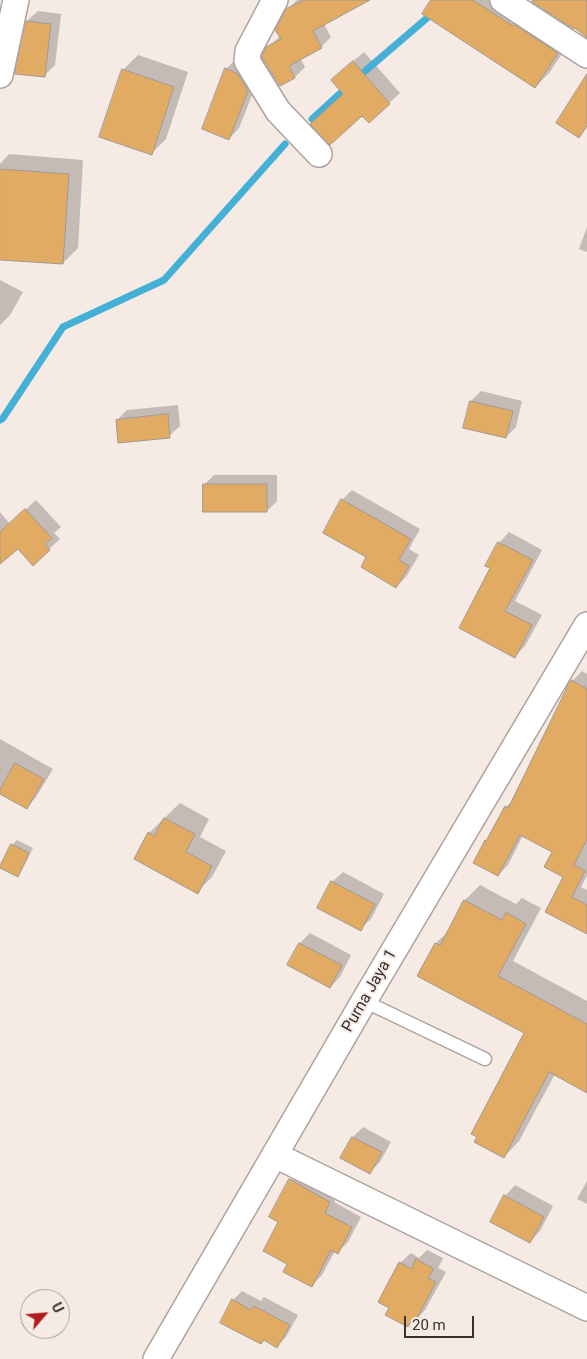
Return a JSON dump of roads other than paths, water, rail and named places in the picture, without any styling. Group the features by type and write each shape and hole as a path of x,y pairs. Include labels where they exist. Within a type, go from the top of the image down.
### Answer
{"street":[{"path":"0,75 16,0"},
{"path":"275,0 248,51 247,61 286,119 319,154"},
{"path":"503,0 587,55"},
{"name":"Purna Jaya 1","path":"156,1359 364,1001 587,625"},
{"path":"275,1155 587,1308"}],"lane":[{"path":"364,1001 484,1059"}],"waterway":[{"path":"357,78 448,0"},
{"path":"312,119 347,87"},
{"path":"0,420 63,327 164,280 285,144"}]}
